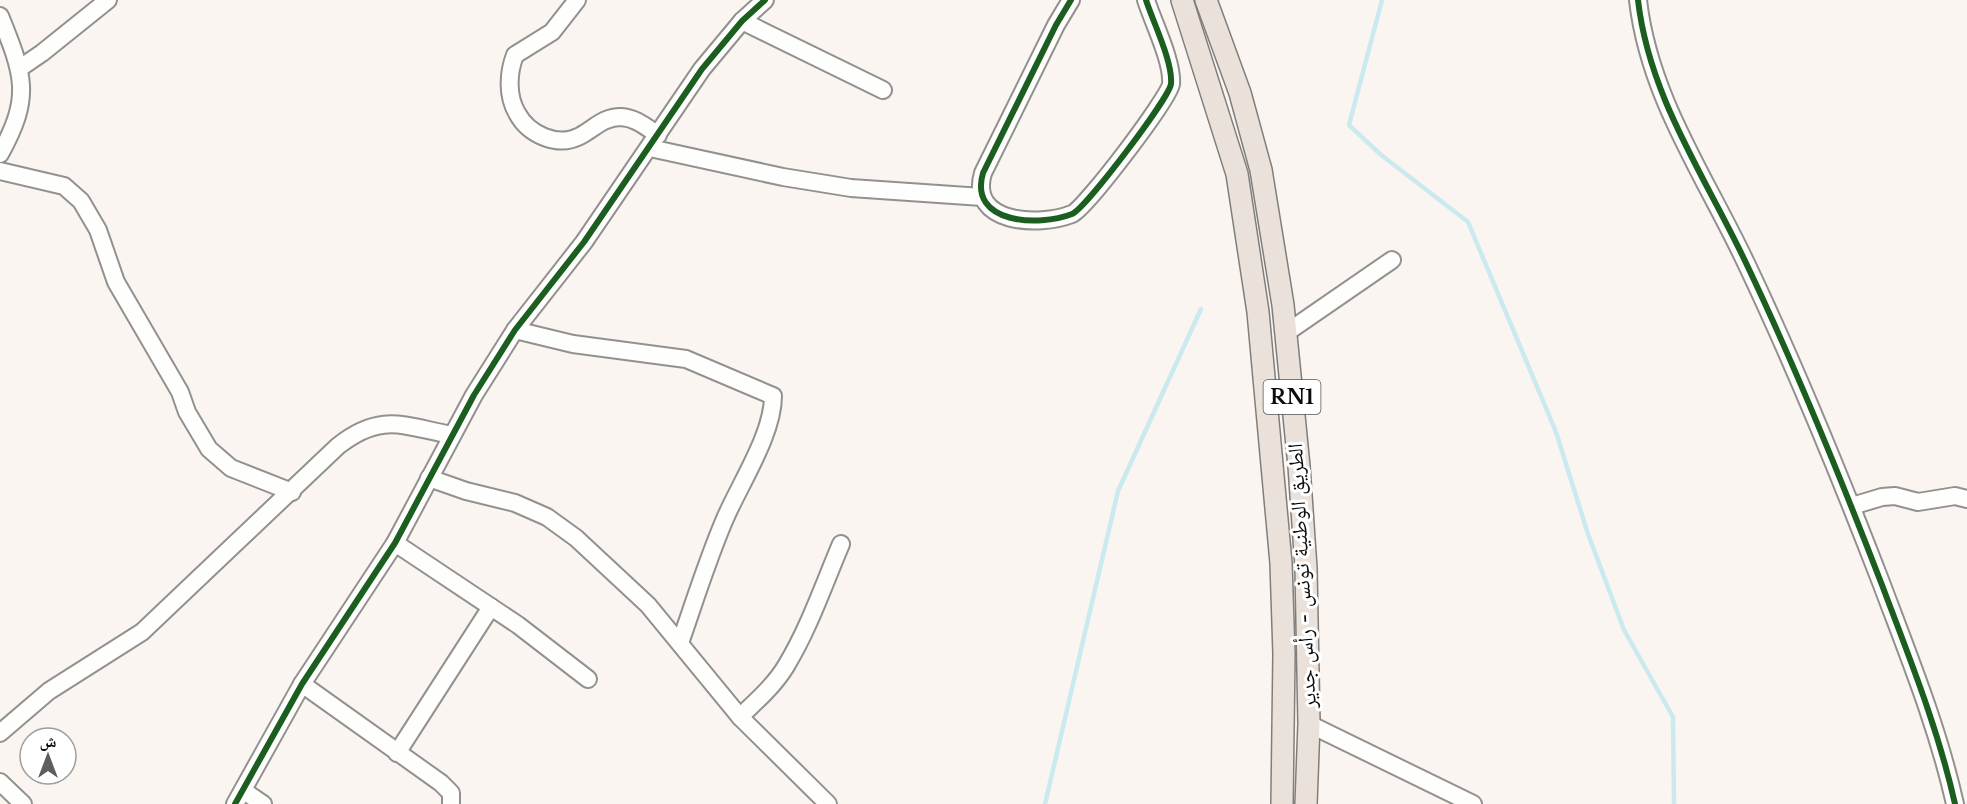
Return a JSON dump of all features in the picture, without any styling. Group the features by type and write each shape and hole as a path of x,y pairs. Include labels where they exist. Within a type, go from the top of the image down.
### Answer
{"main road":[{"name":"الطريق الوطنية تونس - رأس جدير","path":"1182,0 1237,174 1258,312 1281,563 1284,654 1282,804"},
{"name":"الطريق الوطنية تونس - رأس جدير","path":"1206,0 1240,93 1261,170 1286,333 1306,568 1309,724 1306,804"}],"street":[{"path":"0,60 19,64 108,0"},
{"path":"577,0 552,32 515,55 510,84 516,112 528,129 548,138 578,137 603,120 620,117 636,120 654,141 783,177 851,188 982,197"},
{"path":"263,804 239,797 302,684 395,543 452,435 515,330 584,242 702,69 742,21 765,0"},
{"path":"1071,0 987,165 980,185 982,197 1000,214 1036,222 1074,213 1101,184 1168,94 1170,73 1146,0"},
{"path":"1638,0 1645,39 1658,86 1676,127 1745,261 1852,506 1932,718 1955,804"},
{"path":"0,16 19,64 22,97 17,120 0,154"},
{"path":"742,21 883,90"},
{"path":"0,171 64,186 81,201 98,230 120,291 180,392 187,412 209,449 231,468 292,492"},
{"path":"1286,333 1392,260"},
{"path":"515,330 573,344 686,359 772,396 771,412 757,450 723,522 680,643"},
{"path":"0,733 49,691 142,632 338,446 367,427 381,424 452,435"},
{"path":"429,478 466,491 515,503 547,517 606,565 648,605 740,717 828,804"},
{"path":"1852,506 1889,497 1918,502 1955,496 1967,498"},
{"path":"395,543 491,607 588,679"},
{"path":"740,717 769,689 786,667 841,544"},
{"path":"397,753 491,607"},
{"path":"302,684 448,789 452,796 451,804"},
{"path":"1309,724 1473,804"},
{"path":"0,782 23,804"}],"waterway":[{"path":"1382,0 1349,125 1380,154 1468,222 1556,432 1588,534 1624,630 1673,717 1674,804"},
{"path":"1045,804 1118,491 1201,309"}],"cycle path":[{"path":"235,804 302,684 395,543 474,395 515,330 584,242 702,69 742,21 765,0"},
{"path":"1071,0 1056,25 983,173 981,190 986,203 996,212 1010,218 1042,220 1072,214 1109,174 1167,93 1171,84 1169,65 1146,0"},
{"path":"1638,0 1644,36 1666,103 1782,342 1866,544 1922,693 1955,804"}]}
